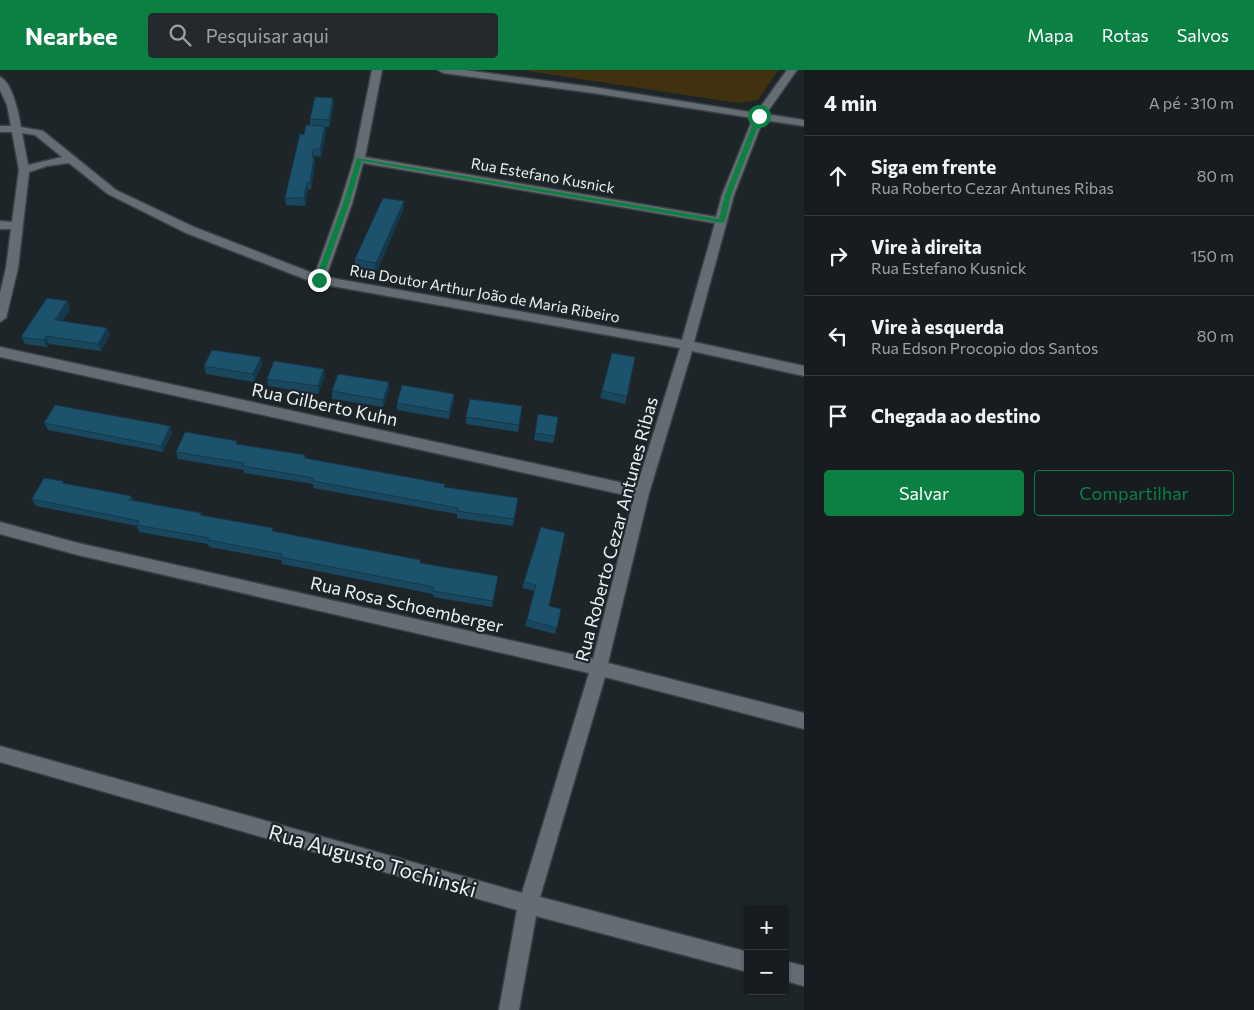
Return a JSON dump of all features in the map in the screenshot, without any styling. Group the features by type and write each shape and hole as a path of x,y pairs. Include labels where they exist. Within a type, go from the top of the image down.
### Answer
{"street":[{"path":"319,280 346,204 359,159 377,70"},
{"path":"443,70 593,90 804,123"},
{"name":"Rua Roberto Cezar Antunes Ribas","path":"508,1010 528,904 599,668 642,493 687,345 728,195 759,116 792,70"},
{"path":"0,80 12,105 24,170 12,268 0,318"},
{"name":"Rua Doutor Arthur João de Maria Ribeiro","path":"0,128 30,130 39,133 112,192 121,197 190,230 319,280 687,345 804,371"},
{"path":"24,170 45,163 71,159"},
{"name":"Rua Estefano Kusnick","path":"359,159 722,221"},
{"path":"0,225 18,226"},
{"name":"Rua Gilberto Kuhn","path":"0,352 642,493"},
{"name":"Rua Rosa Schoemberger","path":"0,528 78,548 599,668 804,721"},
{"name":"Rua Augusto Tochinski","path":"0,754 528,904 744,961"},
{"path":"789,973 804,976"}],"shaded area":[{"path":"522,70 778,70 758,100 738,103"}],"building":[{"path":"315,97 333,98 329,120 310,119"},
{"path":"306,125 325,126 320,149 313,149 312,157 314,157 310,182 307,182 304,198 285,198 300,134 304,135"},
{"path":"383,198 404,201 377,261 375,263 355,259"},
{"path":"47,298 67,301 55,320 107,328 98,344 46,336 44,340 21,337"},
{"path":"212,350 261,357 253,374 204,366"},
{"path":"612,353 635,357 627,396 602,391"},
{"path":"274,361 324,369 318,386 267,379"},
{"path":"338,374 389,382 383,400 332,391"},
{"path":"402,385 454,394 449,412 397,403"},
{"path":"470,399 522,406 519,425 466,417"},
{"path":"55,405 170,426 161,446 44,423"},
{"path":"538,414 558,417 555,436 535,433"},
{"path":"185,432 237,441 236,444 305,455 304,458 445,484 444,487 518,498 514,519 457,511 458,508 313,481 314,478 243,466 244,463 176,452"},
{"path":"44,478 131,496 129,500 201,513 200,515 273,528 272,531 420,560 420,563 498,576 493,601 433,591 434,587 280,557 282,554 137,525 139,521 32,499"},
{"path":"541,527 565,533 549,606 561,609 557,628 527,620 536,585 524,582"}],"route":[{"path":"319,280 346,204 359,159 722,221 728,195 759,116"}]}
